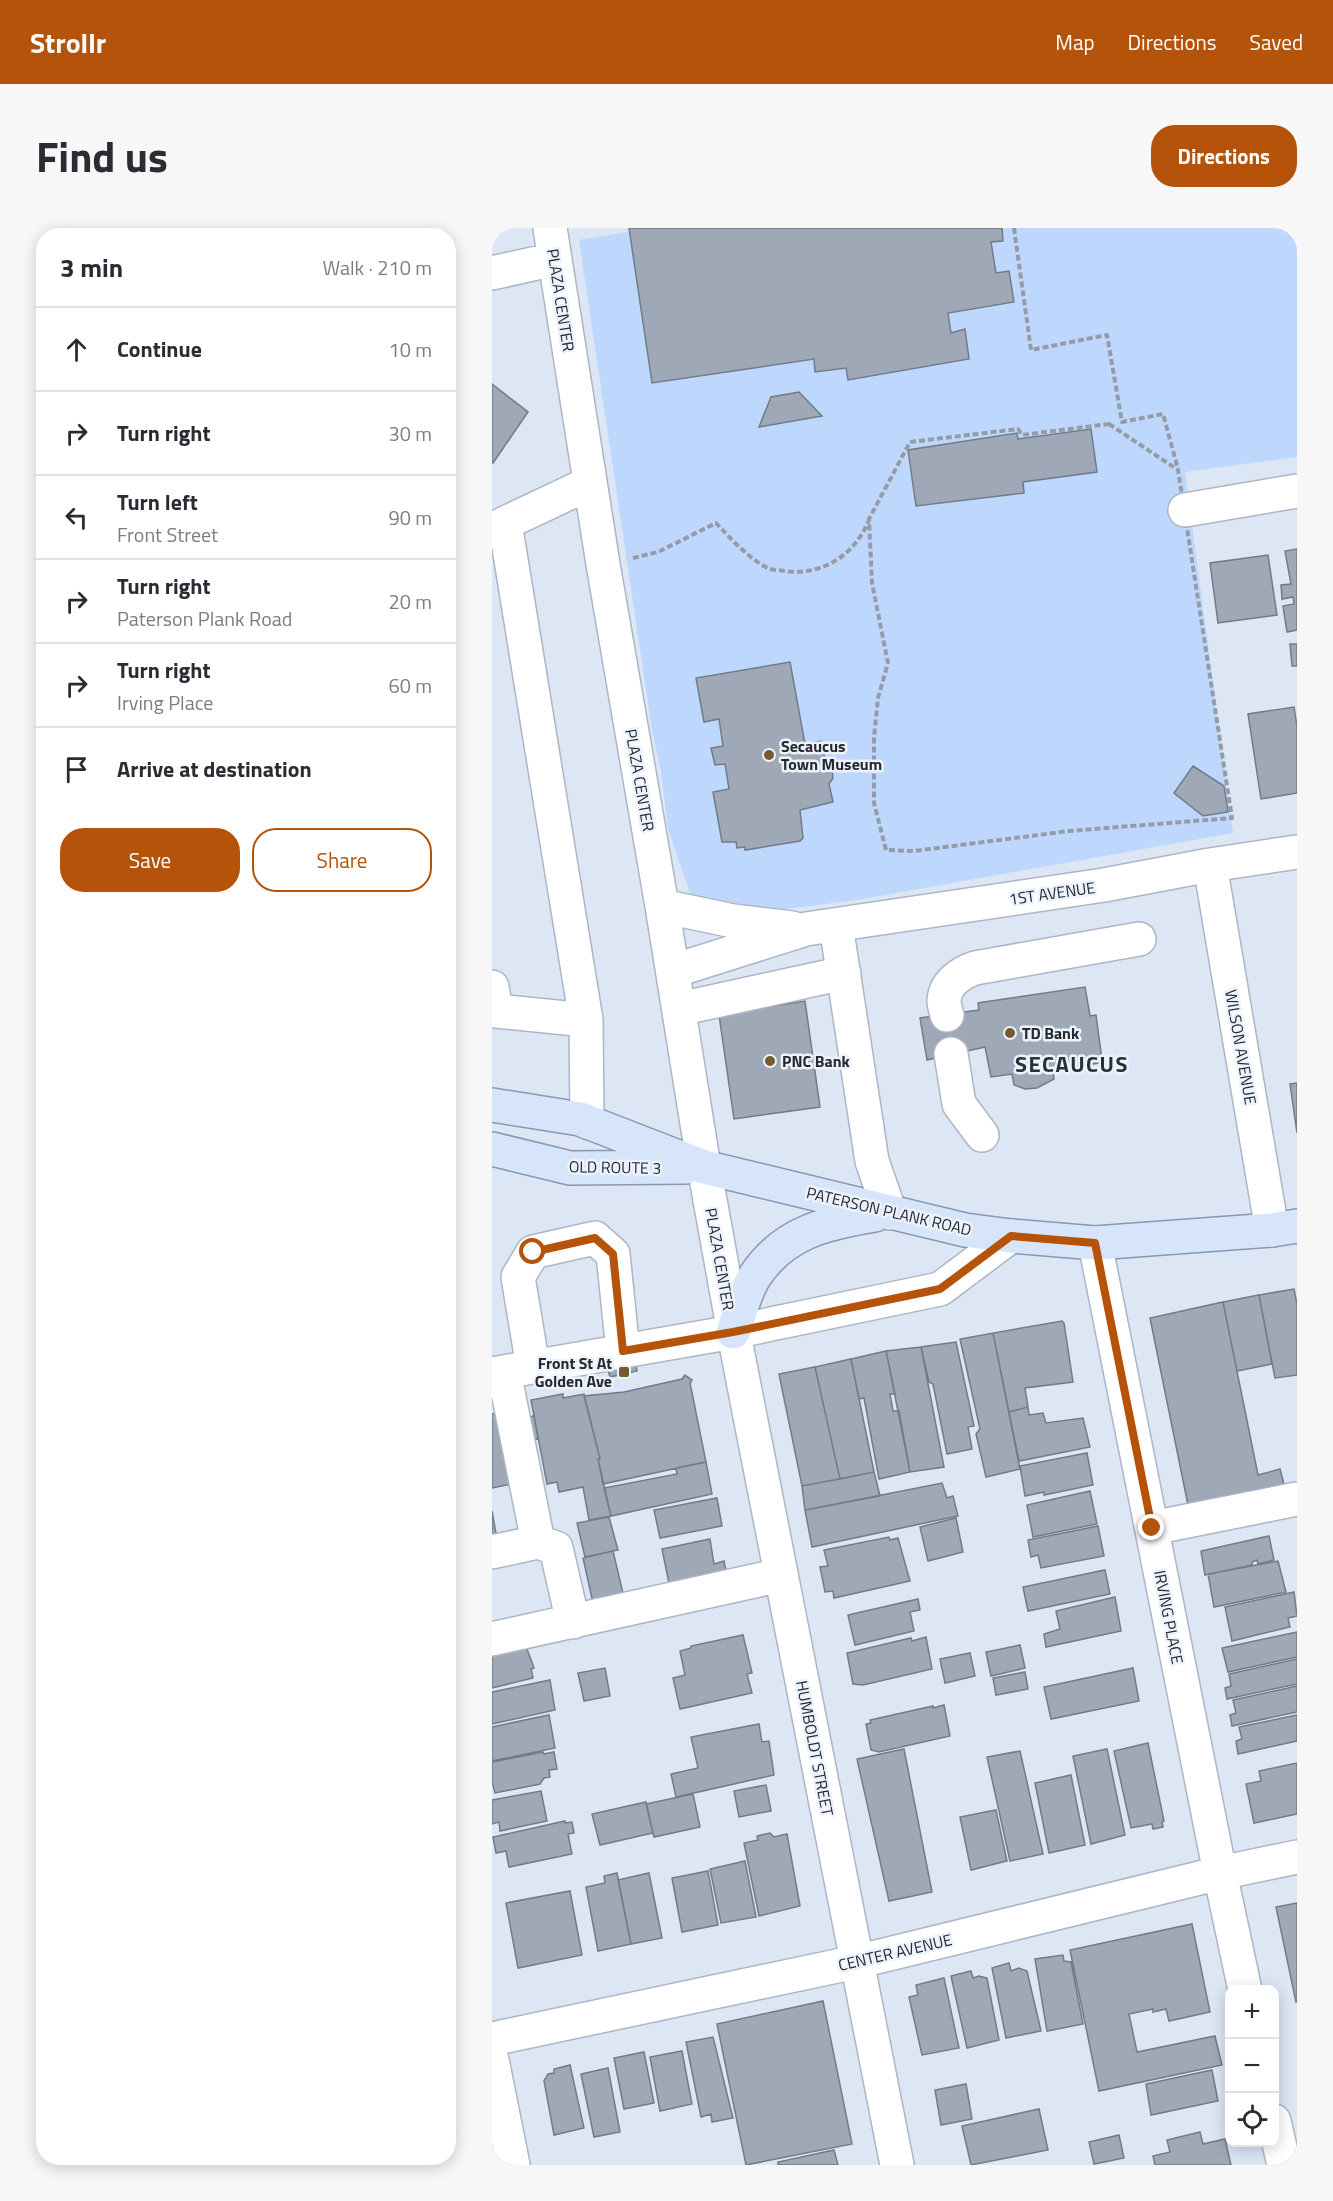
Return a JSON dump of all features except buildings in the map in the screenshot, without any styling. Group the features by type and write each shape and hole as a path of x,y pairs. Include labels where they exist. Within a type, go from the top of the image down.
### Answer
{"main road":[{"name":"PATERSON PLANK ROAD","path":"492,1105 580,1119 704,1167 965,1230 1095,1243 1285,1228"},
{"name":"OLD ROUTE 3","path":"492,1149 570,1168 704,1167"},
{"path":"733,1332 754,1277 768,1259 790,1239 830,1222 890,1212"}],"street":[{"path":"492,273 552,243"},
{"name":"PLAZA CENTER","path":"552,243 603,564 733,1332"},
{"path":"587,1122 586,1020 498,527 590,483"},
{"path":"1185,510 1297,490"},
{"name":"1ST AVENUE","path":"673,971 821,927 1104,885 1210,865 1297,852"},
{"name":"WILSON AVENUE","path":"1210,865 1285,1228"},
{"name":"1ST AVENUE","path":"662,906 733,921 821,927"},
{"path":"821,927 844,973 872,1161 890,1212"},
{"path":"946,1015 944,1000 958,974 975,968 1139,939"},
{"path":"679,1009 844,973"},
{"path":"494,999 586,1020"},
{"path":"951,1054 959,1104 982,1135"},
{"path":"510,1371 733,1332 940,1289 1011,1236"},
{"path":"538,1542 510,1371 518,1277 533,1252 595,1238 613,1254 623,1351"},
{"name":"IRVING PLACE","path":"1095,1243 1244,1985"},
{"name":"HUMBOLDT STREET","path":"733,1332 897,2165"},
{"path":"1152,1528 1297,1499"},
{"path":"492,1552 538,1542 556,1548 573,1622"},
{"path":"492,1640 781,1575"},
{"name":"CENTER AVENUE","path":"492,2039 856,1962 1220,1873 1297,1857"},
{"path":"492,2060 513,2165"},
{"path":"1279,2141 1284,2165"}],"path":[{"path":"869,519 872,583 888,663 878,698 874,728 874,803 886,850 914,851 1069,831 1232,818 1185,510 1178,470 1163,414 1122,422 1107,335 1031,350 1014,228"},
{"path":"603,564 658,552 716,523 738,546 769,568 800,573 830,566 858,541 910,442 1018,429 1022,435 1109,424 1178,470"}],"shaded area":[{"path":"651,228 1297,228 1297,457 1185,472 1233,833 857,900 753,913 691,896 668,829 579,240"}],"place":[{"name":"Secaucus Town Museum","path":"769,755"},
{"name":"TD Bank","path":"1010,1033"},
{"name":"PNC Bank","path":"770,1061"},
{"name":"Front St At Golden Ave","path":"624,1372"}],"district":[{"name":"SECAUCUS","path":"1072,1064"}],"route":[{"path":"533,1252 595,1238 613,1254 623,1351 733,1332 940,1289 1011,1236 1095,1243 1152,1528"}]}
